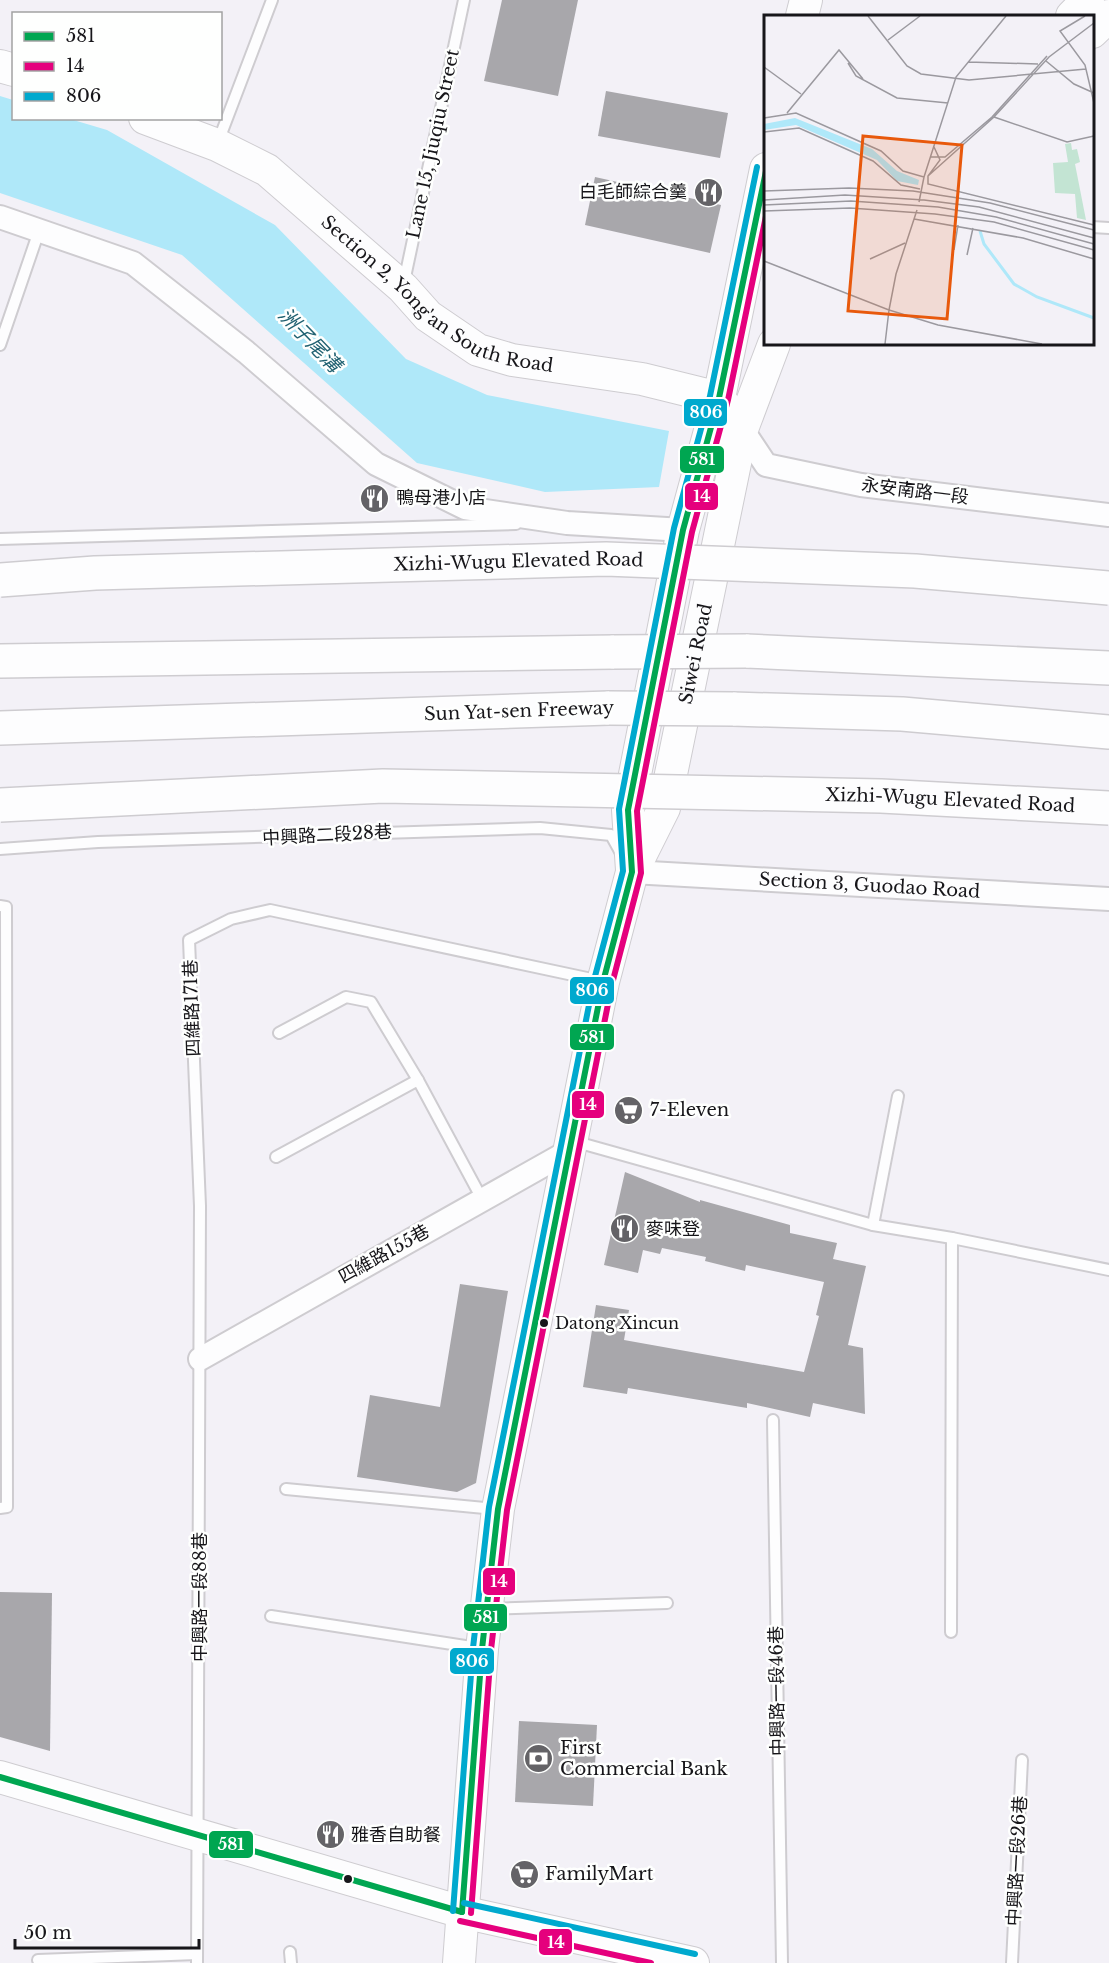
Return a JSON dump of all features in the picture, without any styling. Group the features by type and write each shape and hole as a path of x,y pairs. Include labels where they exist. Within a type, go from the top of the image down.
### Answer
{"highway":[{"name":"Xizhi-Wugu Elevated Road","path":"0,580 94,573 606,559 915,572 1109,588"},
{"path":"0,661 746,651 1109,668"},
{"name":"Sun Yat-sen Freeway","path":"0,728 609,708 902,714 1109,732"},
{"name":"Xizhi-Wugu Elevated Road","path":"0,805 383,786 881,796 1109,808"}],"main road":[{"path":"802,15 806,0"},
{"path":"1073,15 1088,0"},
{"path":"1094,30 1109,16"},
{"name":"Section 2, Yong'an South Road","path":"151,120 217,145 267,170 402,288 428,316 478,350 512,360 642,380 719,398"},
{"name":"Siwei Road","path":"632,872 628,810 682,530 719,398 764,174"},
{"name":"Siwei Road","path":"459,1963 482,1649 498,1509 603,982 632,872 664,808 742,429 774,345"},
{"path":"758,382 794,345"},
{"path":"719,398 742,429"},
{"path":"0,1777 462,1912 693,1963"}],"street":[{"path":"0,217 133,263 246,352 376,464 465,508 567,523 682,530"},
{"name":"永安南路一段","path":"742,429 766,465 861,485 1109,515"},
{"name":"Section 3, Guodao Road","path":"632,872 1109,899"},
{"name":"四維路155巷","path":"200,1359 482,1199 569,1145"}],"lane":[{"path":"217,145 272,0"},
{"name":"Lane 15, Jiuqiu Street","path":"402,288 464,0"},
{"path":"1094,226 1109,228"},
{"path":"0,345 39,231"},
{"path":"0,539 567,523"},
{"name":"中興路二段28巷","path":"0,849 98,842 540,828 611,835 632,872"},
{"path":"0,906 6,907 7,1507 0,1508"},
{"name":"四維路171巷","path":"200,1359 200,1206 189,940 231,919 270,910 603,982"},
{"path":"279,1033 346,998 371,1002 418,1080 482,1199"},
{"path":"276,1157 418,1080"},
{"path":"873,1225 898,1096"},
{"path":"569,1145 873,1225 951,1238 1109,1270"},
{"path":"951,1238 951,1632"},
{"name":"中興路一段88巷","path":"197,1958 200,1359"},
{"name":"中興路一段46巷","path":"773,1420 782,1963"},
{"path":"286,1489 498,1509"},
{"path":"486,1609 667,1603"},
{"path":"271,1616 482,1649"},
{"name":"中興路一段26巷","path":"1011,1963 1022,1760"},
{"path":"38,1960 197,1958"}],"water":[{"name":"洲子尾溝","path":"0,96 12,100 12,120 73,120 107,130 275,225 406,359 487,395 669,431 659,487 545,492 417,463 182,255 0,193"}],"building":[{"path":"502,0 578,0 558,96 484,81"},
{"path":"606,91 728,113 720,158 598,136"},
{"path":"595,177 721,205 710,253 585,225"},
{"path":"625,1172 700,1202 700,1200 790,1225 790,1233 837,1243 833,1259 866,1266 848,1345 863,1348 865,1414 813,1403 810,1417 747,1403 747,1408 628,1388 627,1394 583,1387 596,1305 629,1310 624,1340 804,1372 819,1316 816,1315 824,1282 746,1265 745,1271 705,1261 706,1257 662,1248 660,1254 643,1250 638,1273 604,1265"},
{"path":"460,1284 508,1291 476,1483 457,1492 357,1477 370,1395 440,1407"},
{"path":"0,1592 52,1593 50,1751 0,1737"},
{"path":"519,1721 597,1725 593,1806 515,1802"}],"transit line":[{"name":"806","path":"453,1911 473,1648 489,1507 594,980 623,871 619,809 674,528 710,396 757,167"},
{"name":"581","path":"462,1912 482,1649 498,1509 603,982 632,872 628,810 683,530 719,398 764,181"},
{"name":"14","path":"471,1913 491,1650 507,1510 612,984 641,873 637,811 692,532 728,400 764,226"},
{"name":"581","path":"0,1777 462,1912"},
{"name":"806","path":"464,1903 695,1954"},
{"name":"14","path":"460,1921 651,1963"}],"place":[{"name":"白毛師綜合羹","path":"708,192"},
{"name":"鴨母港小店","path":"375,498"},
{"name":"7-Eleven","path":"629,1110"},
{"name":"麥味登","path":"625,1229"},
{"name":"Datong Xincun","path":"544,1323"},
{"name":"First Commercial Bank","path":"539,1758"},
{"name":"雅香自助餐","path":"330,1835"},
{"name":"FamilyMart","path":"524,1874"}]}
